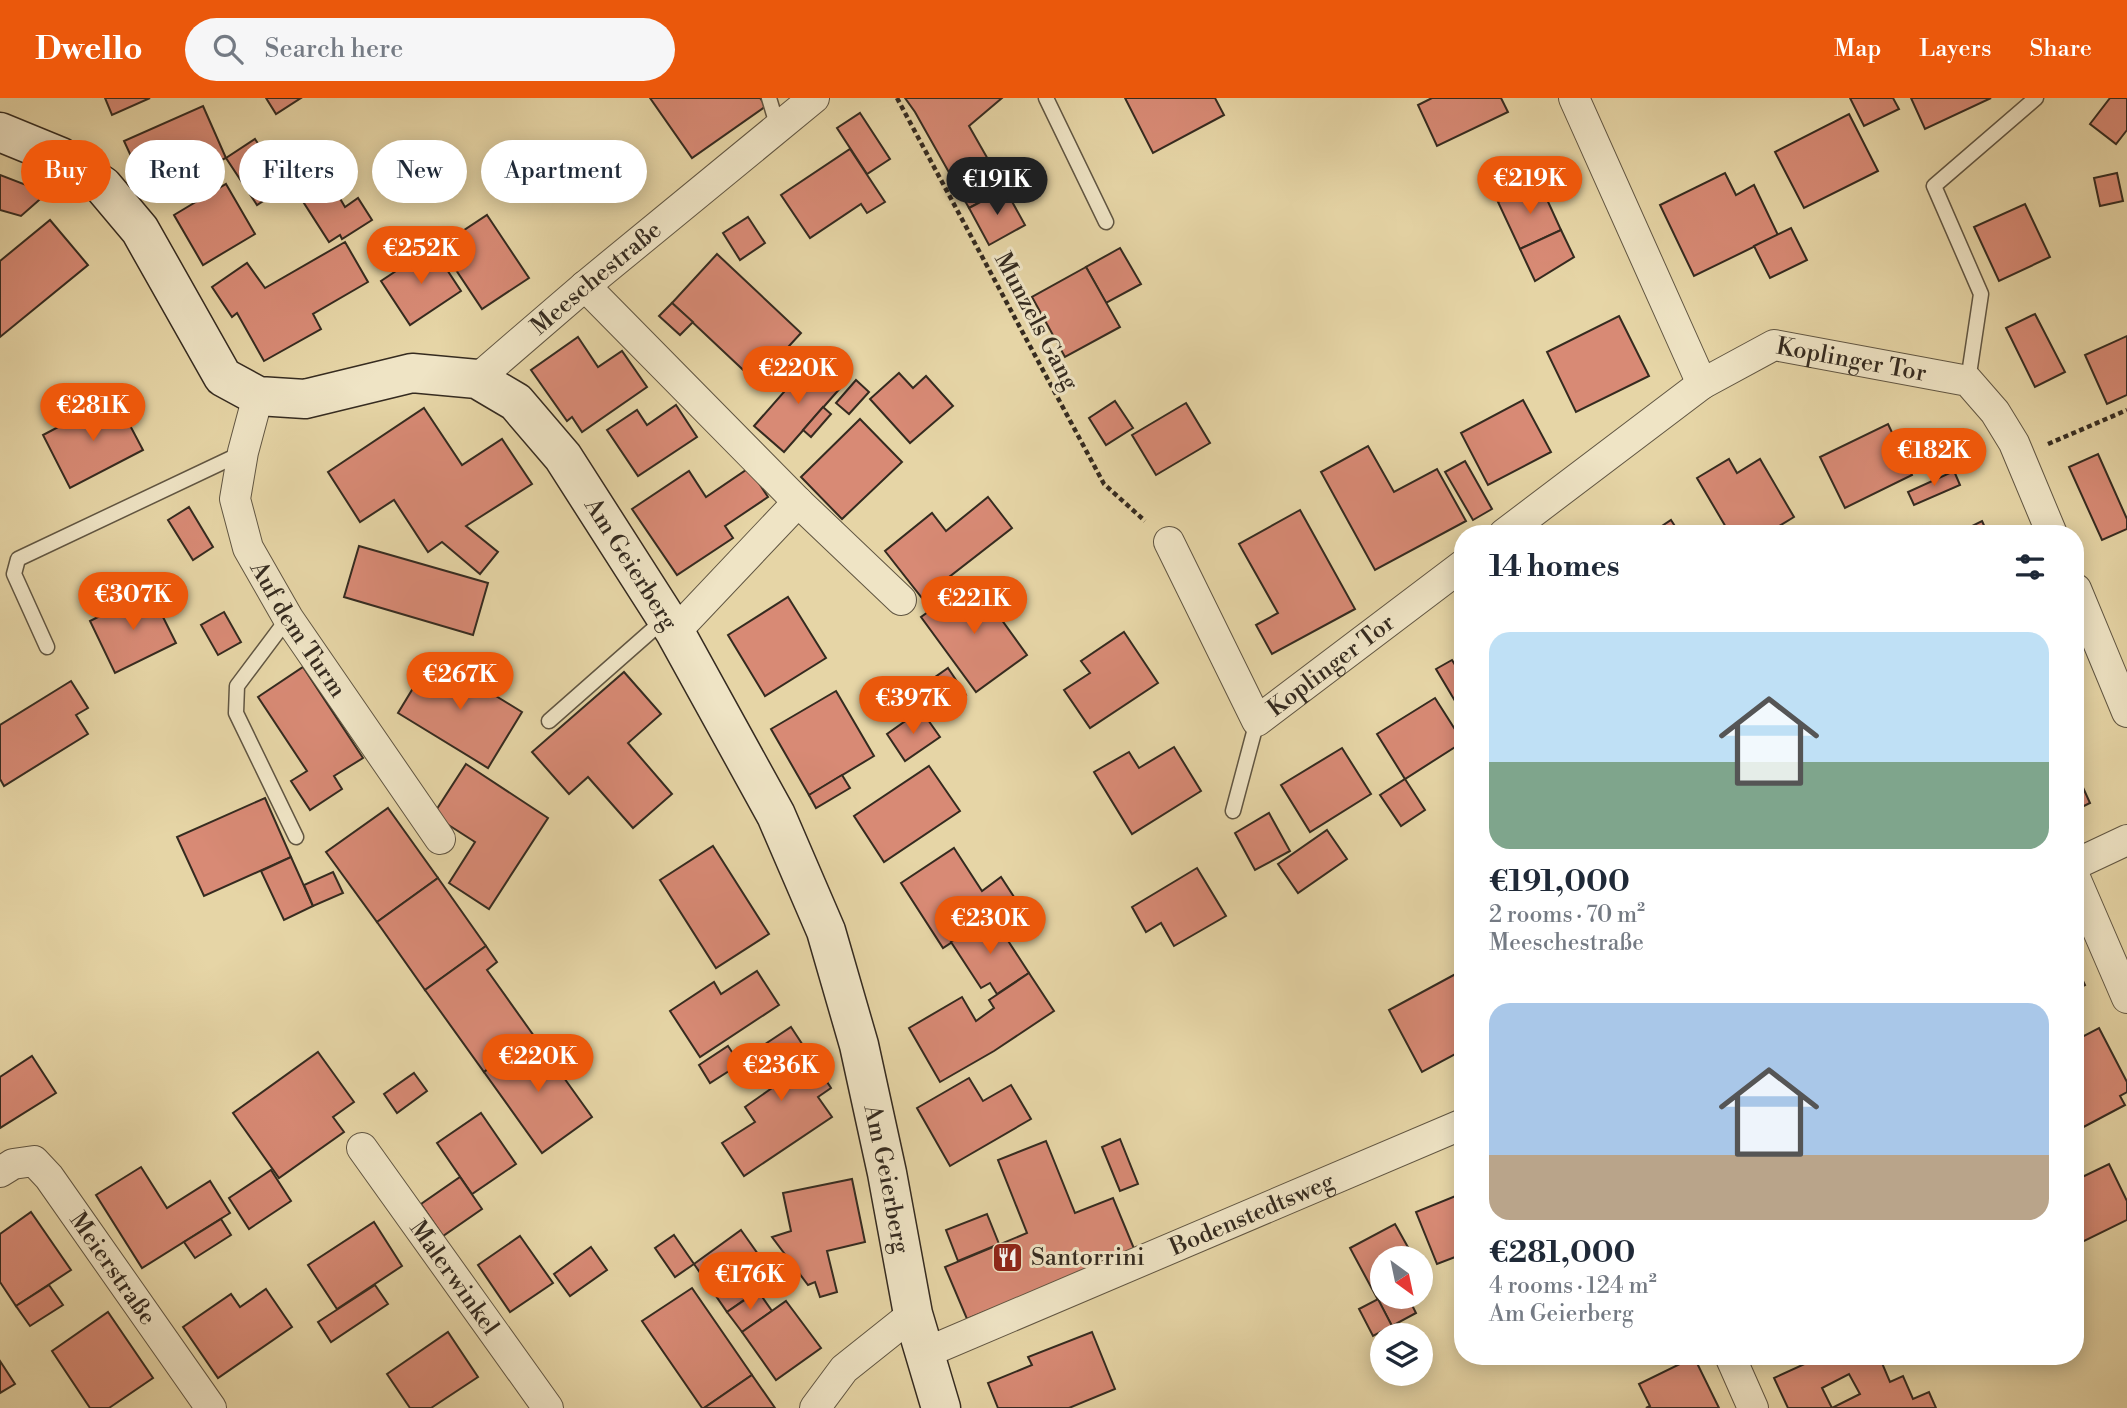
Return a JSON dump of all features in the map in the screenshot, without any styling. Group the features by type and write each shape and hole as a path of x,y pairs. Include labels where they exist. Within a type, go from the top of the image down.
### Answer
{"street":[{"name":"Meeschestraße","path":"477,379 585,286 814,98"},
{"path":"1574,98 1702,384"},
{"name":"Am Geierberg","path":"0,132 61,157 103,186 140,230 223,377 258,396 305,399 412,373 477,379 516,402 562,457 671,624 776,815 826,931 867,1081 913,1314 941,1408"},
{"path":"585,286 798,502 901,600"},
{"name":"Koplinger Tor","path":"1516,525 1702,384 1774,345 1968,381"},
{"path":"1968,381 1995,412 2020,457 2048,525"},
{"name":"Auf dem Turm","path":"258,396 243,452 235,499 248,548 288,618 440,839"},
{"path":"671,624 798,502"},
{"name":"Koplinger Tor","path":"1169,542 1257,721 1454,572"},
{"path":"2084,608 2127,712"},
{"path":"2084,860 2127,840"},
{"path":"2084,899 2127,998"},
{"name":"Bodenstedtsweg","path":"925,1353 1454,1128"},
{"name":"Malerwinkel","path":"362,1148 548,1408"},
{"name":"Meierstraße","path":"0,1172 13,1164 34,1161 49,1177 211,1408"},
{"path":"815,1408 844,1369 913,1314"},
{"path":"1734,1365 1753,1408"}],"lane":[{"path":"769,98 778,128"},
{"path":"1046,98 1106,222"},
{"path":"1968,381 1980,294 1934,186 2035,98"},
{"path":"47,647 14,574 18,559 243,452"},
{"path":"288,618 237,686 236,713 296,837"},
{"path":"549,721 671,624"},
{"path":"1233,811 1257,721"}],"path":[{"name":"Munzels Gang","path":"897,98 1104,484 1169,542"},
{"path":"2020,457 2127,410"}],"building":[{"path":"105,98 150,98 112,115"},
{"path":"266,98 301,98 276,114"},
{"path":"650,98 760,98 766,106 692,158"},
{"path":"905,98 1002,98 969,126 1005,189 969,208"},
{"path":"1125,98 1215,98 1224,115 1153,153"},
{"path":"1432,98 1501,98 1508,112 1437,146 1418,105"},
{"path":"1850,98 1893,98 1899,109 1864,126"},
{"path":"1911,98 1991,98 1925,129"},
{"path":"2110,98 2127,98 2127,130 2116,144 2090,124"},
{"path":"203,106 218,140 126,140"},
{"path":"860,113 890,159 867,174 837,128"},
{"path":"1849,114 1878,171 1804,208 1775,152"},
{"path":"239,149 239,178 226,158"},
{"path":"850,149 885,202 867,213 861,204 810,238 781,195"},
{"path":"1725,173 1736,195 1754,185 1778,235 1694,276 1660,205"},
{"path":"2117,173 2123,201 2100,206 2094,178"},
{"path":"0,175 21,183 21,203 36,203 21,216 0,210"},
{"path":"1539,182 1561,230 1520,249 1498,202"},
{"path":"225,185 255,234 203,265 174,215 194,203 225,203"},
{"path":"1005,189 1025,225 989,245 969,208"},
{"path":"358,198 372,220 342,239 340,235 329,242 304,203 343,203 345,207 351,203 358,203"},
{"path":"2025,204 2050,257 1999,281 1974,227"},
{"path":"487,215 529,278 482,309 440,246"},
{"path":"748,217 765,243 740,260 723,233"},
{"path":"50,220 88,265 0,337 0,261"},
{"path":"1791,228 1807,260 1770,278 1754,246"},
{"path":"1561,230 1574,257 1535,281 1520,249"},
{"path":"345,242 368,282 313,314 321,329 264,361 237,313 232,317 212,287 247,263 265,288"},
{"path":"432,247 461,291 410,325 381,281"},
{"path":"1120,248 1141,284 1106,303 1086,267"},
{"path":"717,254 801,333 756,382 672,303"},
{"path":"1086,267 1120,327 1065,357 1032,297"},
{"path":"672,303 693,322 680,335 659,316"},
{"path":"2035,314 2065,372 2035,387 2006,328"},
{"path":"1619,316 1649,376 1576,412 1547,352"},
{"path":"2127,336 2127,395 2107,404 2085,355"},
{"path":"578,337 598,367 622,351 647,387 582,432 572,417 567,421 531,370"},
{"path":"812,360 842,386 784,452 754,426"},
{"path":"899,373 913,388 926,376 953,406 910,443 870,399"},
{"path":"856,380 869,392 849,414 836,403"},
{"path":"115,397 143,450 70,488 43,435"},
{"path":"1523,400 1551,452 1488,485 1461,433"},
{"path":"1115,401 1133,428 1106,445 1089,418"},
{"path":"1186,403 1210,443 1156,475 1132,435"},
{"path":"676,405 697,437 638,476 607,430 637,410 647,425"},
{"path":"823,407 831,414 811,437 803,430"},
{"path":"424,408 462,465 502,439 532,484 466,526 498,552 480,574 442,542 428,552 394,500 360,522 328,472"},
{"path":"860,419 902,462 842,519 801,477"},
{"path":"1888,424 1912,475 1845,508 1820,457"},
{"path":"1368,446 1394,492 1437,469 1466,521 1454,525 1454,527 1375,570 1321,472"},
{"path":"2098,454 2127,519 2127,529 2102,540 2069,467"},
{"path":"1729,459 1737,473 1760,459 1794,517 1781,525 1725,525 1697,478"},
{"path":"1465,461 1492,509 1473,520 1445,472"},
{"path":"749,468 768,497 725,526 733,538 677,575 632,509 689,471 706,497"},
{"path":"1954,471 1960,485 1914,505 1908,492"},
{"path":"988,497 1012,528 922,598 885,551 932,513 946,531"},
{"path":"189,507 213,547 193,560 168,520"},
{"path":"1300,510 1355,609 1272,654 1256,625 1278,613 1239,544"},
{"path":"359,546 488,583 473,635 344,597"},
{"path":"973,580 1027,655 976,692 921,617"},
{"path":"150,591 176,643 115,673 90,621"},
{"path":"788,597 826,658 765,696 728,635"},
{"path":"224,612 241,642 218,655 201,625"},
{"path":"1124,632 1158,683 1090,728 1064,690 1090,673 1081,661"},
{"path":"432,657 522,712 488,768 398,713"},
{"path":"1452,660 1454,663 1454,699 1436,669"},
{"path":"303,667 363,758 334,776 342,789 310,810 291,781 307,771 258,697"},
{"path":"948,668 966,695 929,721 911,694"},
{"path":"624,672 661,714 628,743 672,794 633,828 588,777 569,794 532,752"},
{"path":"71,681 88,708 76,715 88,734 4,786 0,779 0,725"},
{"path":"836,691 874,756 809,795 771,729"},
{"path":"1435,698 1454,728 1454,748 1405,779 1377,734"},
{"path":"921,710 940,737 905,761 887,734"},
{"path":"1174,747 1201,791 1132,834 1094,772 1129,752 1139,768"},
{"path":"1342,748 1371,794 1310,832 1281,785"},
{"path":"466,764 548,818 489,909 449,883 475,842 433,815"},
{"path":"929,766 960,811 884,862 854,816"},
{"path":"842,775 850,788 816,808 809,795"},
{"path":"1405,779 1425,810 1401,826 1380,795"},
{"path":"2084,790 2090,803 2084,806"},
{"path":"265,798 291,857 204,896 177,837"},
{"path":"388,808 438,878 377,922 326,852"},
{"path":"1269,813 1290,851 1255,870 1235,833"},
{"path":"1327,830 1347,859 1298,893 1278,864"},
{"path":"713,846 769,934 716,968 660,880"},
{"path":"954,848 982,891 1001,877 1016,900 943,948 901,883"},
{"path":"291,857 313,906 284,920 261,871"},
{"path":"1197,868 1226,916 1174,946 1161,923 1146,932 1132,907"},
{"path":"333,872 343,893 313,906 304,885"},
{"path":"438,878 486,946 425,990 377,922"},
{"path":"992,916 1029,973 997,994 990,983 981,988 951,942"},
{"path":"486,946 497,962 487,970 534,1036 484,1072 425,990"},
{"path":"757,971 779,1005 700,1057 670,1011 714,982 721,994"},
{"path":"1029,973 1054,1011 994,1051 940,1082 909,1028 962,997 976,1021 994,1008 989,1000"},
{"path":"1454,975 1454,1055 1422,1072 1389,1010"},
{"path":"791,1027 831,1088 818,1097 832,1117 744,1176 722,1143 755,1122 745,1107 772,1088 750,1054"},
{"path":"2099,1028 2127,1082 2127,1092 2120,1096 2125,1105 2084,1127 2084,1036"},
{"path":"534,1036 592,1117 542,1153 484,1072"},
{"path":"728,1046 740,1064 710,1083 699,1065"},
{"path":"318,1052 354,1102 333,1117 344,1132 279,1178 233,1113"},
{"path":"32,1056 56,1093 0,1128 0,1077"},
{"path":"414,1073 427,1091 397,1113 384,1094"},
{"path":"969,1078 983,1101 1011,1085 1031,1119 950,1166 917,1108"},
{"path":"481,1113 516,1164 472,1194 437,1143"},
{"path":"1120,1139 1138,1184 1120,1191 1102,1147"},
{"path":"1046,1141 1075,1213 1113,1198 1135,1251 967,1319 945,1267 1027,1233 998,1160"},
{"path":"2109,1164 2127,1201 2127,1220 2084,1241 2084,1176"},
{"path":"141,1167 167,1208 210,1181 230,1213 142,1268 96,1195"},
{"path":"271,1170 291,1201 249,1229 229,1198"},
{"path":"460,1177 482,1209 443,1236 421,1204"},
{"path":"852,1179 865,1242 827,1251 837,1292 820,1297 815,1282 808,1285 772,1237 791,1231 783,1193"},
{"path":"1454,1197 1454,1257 1437,1264 1433,1246 1430,1246 1416,1212"},
{"path":"31,1212 71,1270 16,1306 0,1282 0,1234"},
{"path":"987,1214 999,1244 958,1261 946,1230"},
{"path":"221,1219 231,1235 195,1258 184,1242"},
{"path":"374,1222 402,1266 337,1309 308,1265"},
{"path":"1395,1224 1407,1246 1370,1246 1370,1285 1350,1248"},
{"path":"741,1230 775,1278 727,1312 694,1264"},
{"path":"674,1235 694,1264 675,1277 655,1248"},
{"path":"520,1236 553,1283 510,1312 478,1265"},
{"path":"591,1247 607,1270 570,1296 554,1274"},
{"path":"49,1285 63,1305 30,1326 16,1306"},
{"path":"375,1285 388,1304 331,1342 318,1322"},
{"path":"692,1288 752,1375 704,1408 642,1321"},
{"path":"266,1289 292,1327 218,1378 183,1327 231,1294 240,1307"},
{"path":"758,1291 772,1311 742,1332 727,1312"},
{"path":"786,1301 821,1348 776,1380 742,1332"},
{"path":"1370,1303 1370,1309 1383,1309 1390,1323 1370,1323 1370,1330 1359,1309"},
{"path":"1383,1309 1414,1309 1416,1313 1398,1323 1390,1323"},
{"path":"108,1312 153,1378 109,1408 90,1408 52,1351"},
{"path":"448,1332 478,1377 431,1408 410,1408 387,1374"},
{"path":"1092,1332 1115,1389 1069,1408 998,1408 988,1383 1032,1365 1028,1357"},
{"path":"0,1361 15,1384 0,1393"},
{"path":"1678,1365 1698,1365 1719,1408 1646,1408 1650,1406 1639,1384"},
{"path":"1802,1365 1883,1365 1890,1382 1903,1376 1913,1399 1929,1392 1936,1408 1832,1408 1788,1408 1774,1378","holes":["1849,1374 1860,1394 1832,1408 1822,1388"]},
{"path":"752,1375 775,1408 704,1408"}],"place":[{"name":"Santorrini","path":"1008,1257"}]}
